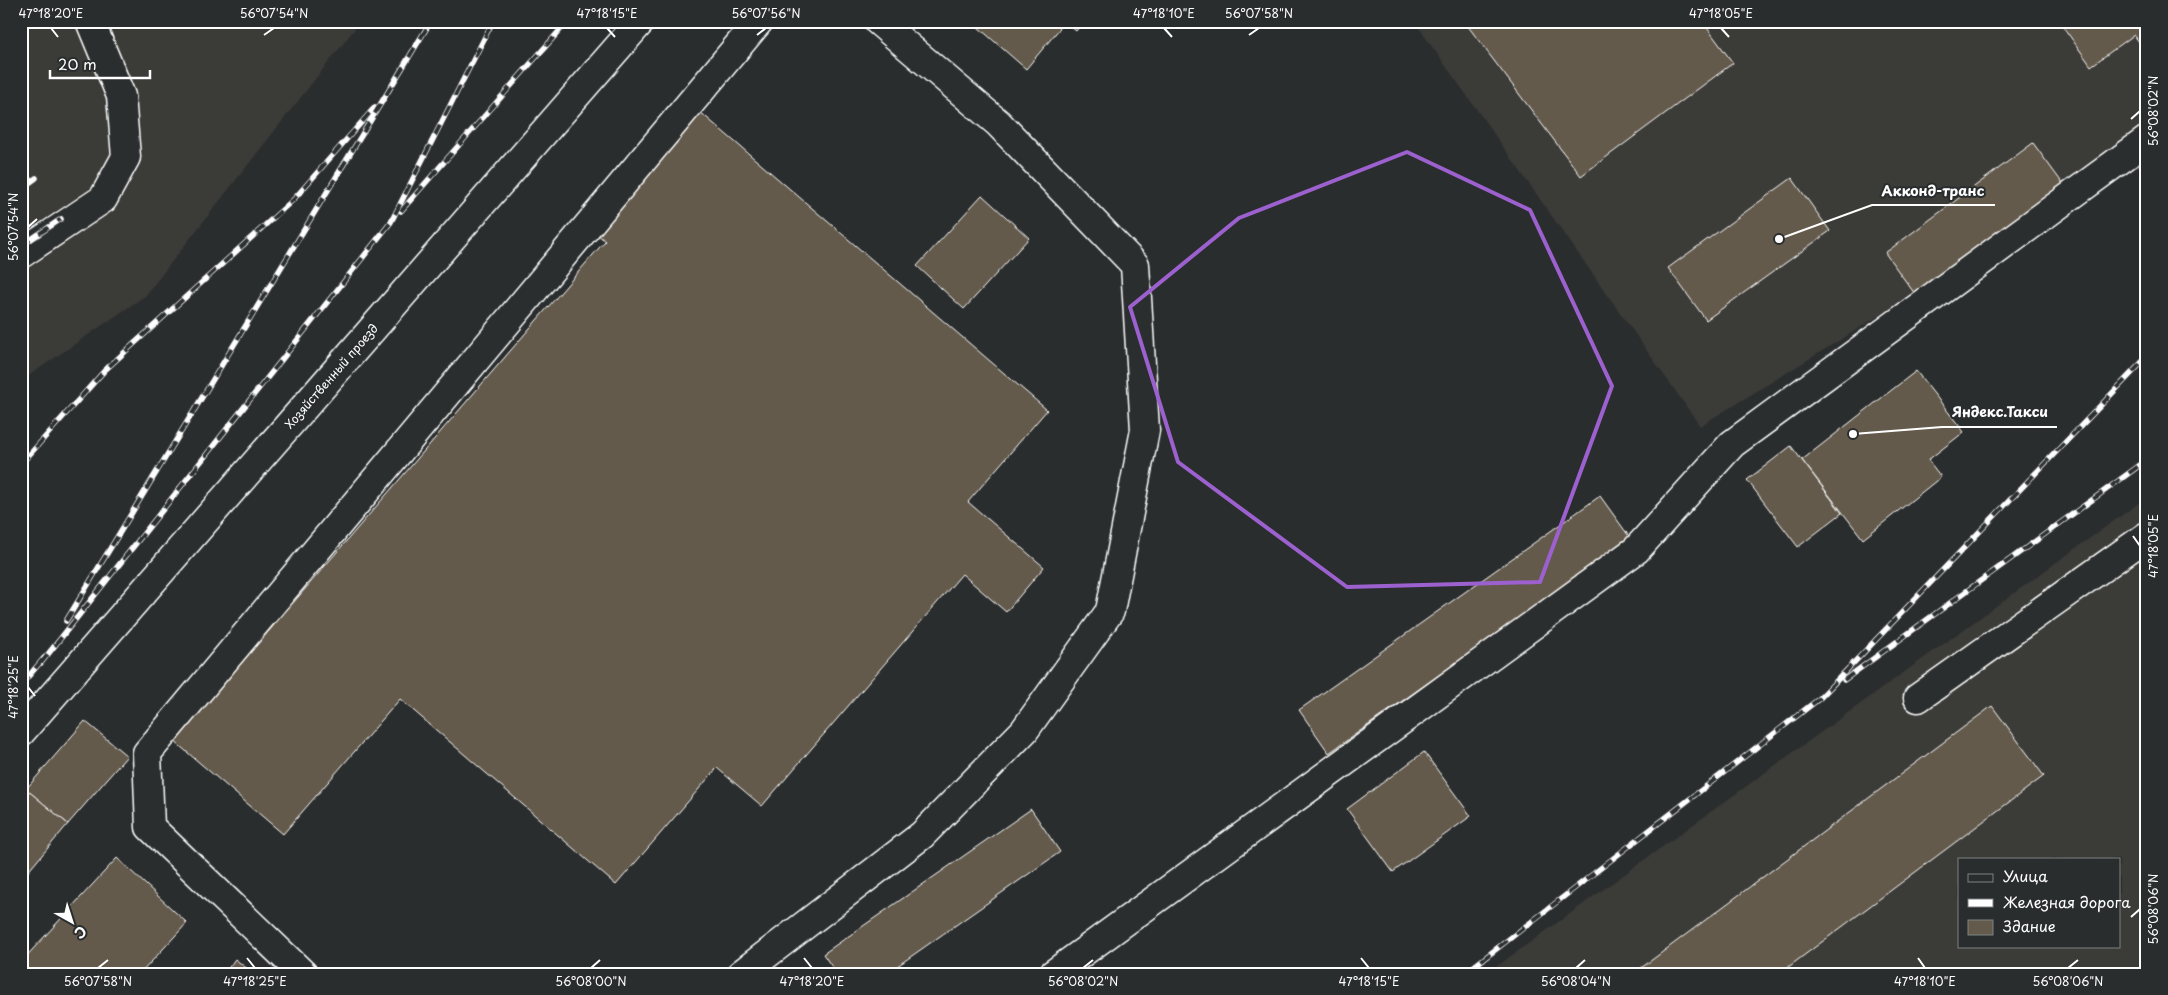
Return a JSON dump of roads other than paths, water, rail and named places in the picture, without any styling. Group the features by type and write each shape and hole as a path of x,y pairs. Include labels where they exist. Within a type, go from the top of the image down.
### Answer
{"street":[{"path":"21,254 102,199 126,157 121,96 90,21"},
{"name":"Хозяйственный проезд","path":"21,732 641,21"},
{"path":"303,974 150,827 147,753 759,21"},
{"path":"741,974 922,834 1024,731 1110,611 1145,430 1135,264 998,123 878,21"},
{"path":"1053,974 1636,550 1732,444 2147,140"},
{"path":"1918,698 2147,536"}],"railway":[{"path":"66,621 431,21"},
{"path":"41,663 391,222 493,21"},
{"path":"401,211 568,21"},
{"path":"21,464 105,370 294,199 375,107"},
{"path":"21,189 36,178"},
{"path":"21,246 61,219"},
{"path":"1464,974 1820,698 2147,357"},
{"path":"1844,680 2147,460"},
{"path":"21,685 44,658"}],"place":[{"name":"Акконд-транс","path":"1779,239"},
{"name":"Яндекс.Такси","path":"1853,434"}]}
